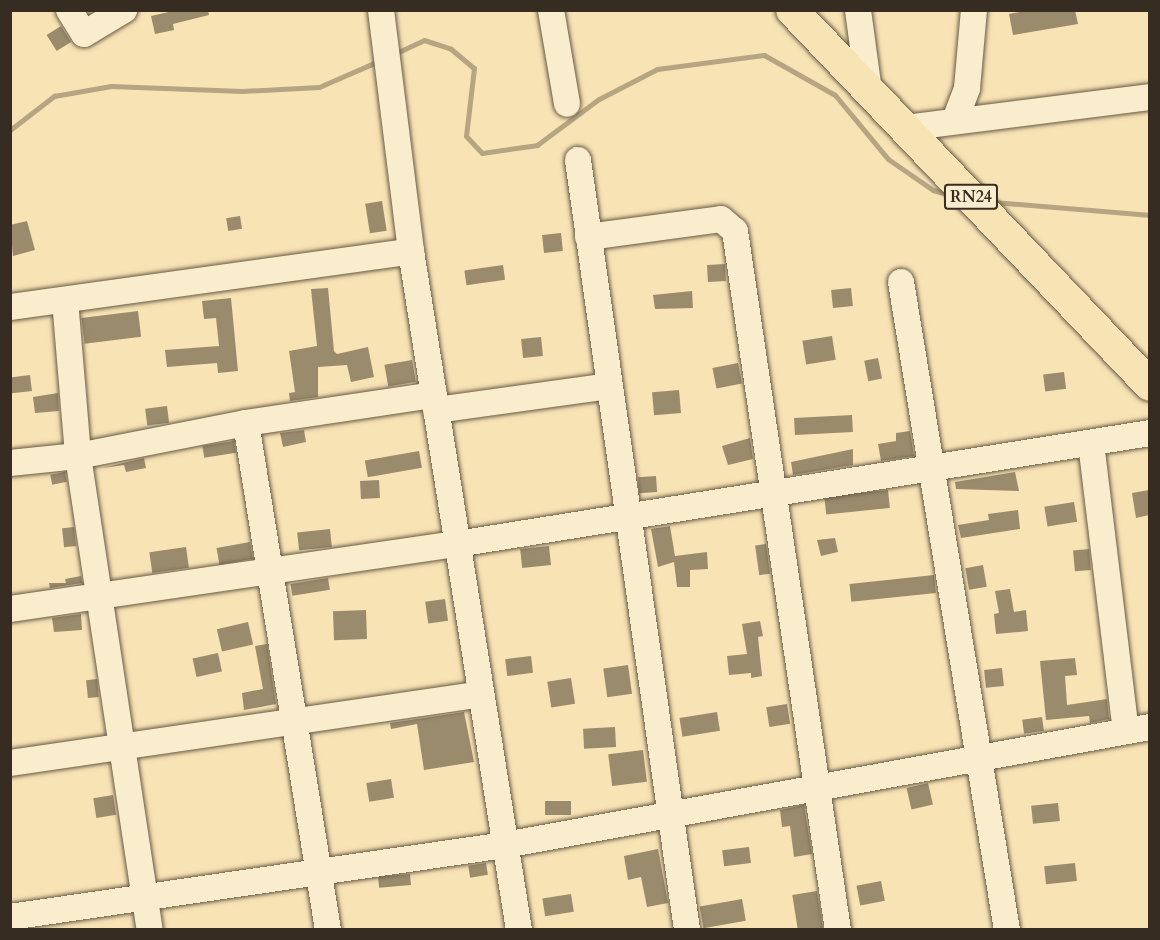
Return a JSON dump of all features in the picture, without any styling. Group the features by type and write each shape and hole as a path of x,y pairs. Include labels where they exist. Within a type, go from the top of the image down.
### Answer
{"main road":[{"name":"RN24","path":"792,10 1149,385"}],"street":[{"path":"69,10 84,34 124,10"},
{"path":"381,10 411,252 519,930"},
{"path":"551,10 567,104"},
{"path":"858,10 869,91"},
{"path":"955,120 968,88 974,10"},
{"path":"905,128 1149,97"},
{"path":"578,160 625,517 687,930"},
{"path":"588,237 721,219 735,231 838,930"},
{"path":"10,307 411,252"},
{"path":"901,282 1007,930"},
{"path":"65,300 78,456 150,930"},
{"path":"10,463 78,456 246,423 608,386"},
{"path":"246,423 328,930"},
{"path":"10,609 457,544 1149,433"},
{"path":"10,917 505,845 1138,729 1091,443"},
{"path":"10,763 481,694"}],"building":[{"path":"208,10 209,15 173,24 174,30 155,34 151,16 173,11"},
{"path":"1030,10 1075,10 1078,24 1013,35 1009,14"},
{"path":"61,26 71,42 57,51 47,35"},
{"path":"382,201 387,231 370,233 365,204"},
{"path":"240,216 242,229 228,231 226,218"},
{"path":"27,221 35,250 13,256 10,225"},
{"path":"561,233 563,251 544,253 542,235"},
{"path":"725,264 726,281 708,282 707,265"},
{"path":"503,265 505,280 466,285 464,270"},
{"path":"328,288 334,351 337,354 368,347 374,377 351,382 347,365 318,367 318,397 290,401 289,393 295,392 289,351 317,346 311,289"},
{"path":"851,288 853,306 833,308 831,290"},
{"path":"692,291 693,308 655,309 653,295"},
{"path":"231,298 238,371 218,373 217,363 167,367 165,350 219,346 216,318 204,319 202,301"},
{"path":"138,311 141,337 85,344 81,318"},
{"path":"832,336 836,360 806,364 802,341"},
{"path":"541,337 543,356 523,358 521,339"},
{"path":"878,358 882,379 868,381 864,361"},
{"path":"412,360 416,382 388,387 384,365"},
{"path":"738,363 742,384 716,389 712,368"},
{"path":"1064,372 1066,389 1045,391 1043,375"},
{"path":"30,375 32,391 12,393 10,377"},
{"path":"679,390 681,413 654,415 652,392"},
{"path":"58,393 59,411 35,413 33,397"},
{"path":"167,406 169,423 147,426 145,409"},
{"path":"852,415 853,432 795,435 794,418"},
{"path":"304,430 306,442 283,447 280,433"},
{"path":"910,431 914,456 881,461 878,444 896,441 896,433"},
{"path":"750,438 753,459 728,465 722,446"},
{"path":"234,441 236,453 204,458 202,446"},
{"path":"853,449 853,465 793,475 791,462"},
{"path":"419,451 422,468 368,477 365,461"},
{"path":"144,458 146,468 126,472 124,465 102,468"},
{"path":"65,472 67,482 52,485 50,475"},
{"path":"1015,472 1019,491 956,489 955,482"},
{"path":"656,476 657,492 639,493 638,477"},
{"path":"379,480 380,498 361,499 360,481"},
{"path":"888,490 890,508 826,515 824,497"},
{"path":"1149,490 1149,515 1136,518 1132,493"},
{"path":"1074,502 1077,522 1047,526 1044,507"},
{"path":"1018,510 1020,529 961,538 958,525 989,520 988,514"},
{"path":"670,526 675,556 707,552 708,569 690,570 690,587 677,587 674,562 658,567 651,529"},
{"path":"74,527 76,546 64,547 62,528"},
{"path":"330,529 332,547 299,550 297,532"},
{"path":"835,538 838,552 821,556 817,540"},
{"path":"250,542 253,559 219,565 217,548"},
{"path":"766,544 770,574 759,575 755,546"},
{"path":"549,546 551,565 522,568 520,549"},
{"path":"186,547 189,568 152,573 149,552"},
{"path":"1089,549 1091,570 1075,571 1073,550"},
{"path":"983,565 987,587 969,590 965,568"},
{"path":"934,575 936,593 851,602 849,584"},
{"path":"81,576 82,583 50,588 49,583 66,583 65,579"},
{"path":"328,578 330,590 292,596 290,584"},
{"path":"1010,589 1014,612 1026,610 1028,631 996,634 994,614 999,613 995,591"},
{"path":"445,599 448,621 428,624 425,602"},
{"path":"366,610 367,639 334,640 333,611"},
{"path":"81,614 82,630 54,632 52,618"},
{"path":"760,621 763,636 758,637 762,676 751,678 751,673 729,675 727,656 747,654 742,624"},
{"path":"248,622 253,644 222,652 217,629"},
{"path":"267,644 276,704 244,710 242,693 263,689 255,646"},
{"path":"218,653 222,672 197,677 193,658"},
{"path":"531,656 533,673 507,676 505,659"},
{"path":"1075,658 1077,675 1065,676 1067,705 1107,699 1109,719 1090,723 1089,716 1046,720 1040,661"},
{"path":"628,665 632,694 607,697 603,668"},
{"path":"1002,668 1004,686 986,688 984,670"},
{"path":"571,678 575,704 551,707 547,682"},
{"path":"97,679 99,697 88,698 86,680"},
{"path":"787,704 790,724 769,727 766,707"},
{"path":"464,712 474,762 424,770 417,724 391,729 390,723"},
{"path":"717,712 720,731 682,737 679,718"},
{"path":"1042,717 1044,731 1024,734 1022,720"},
{"path":"615,727 616,747 584,749 583,729"},
{"path":"643,750 647,782 612,786 608,754"},
{"path":"391,779 394,798 369,802 366,783"},
{"path":"928,783 933,804 912,809 907,788"},
{"path":"113,795 116,815 96,818 93,798"},
{"path":"545,801 571,801 571,815 545,815"},
{"path":"1058,803 1060,821 1033,824 1031,806"},
{"path":"804,805 812,854 794,857 790,826 782,827 780,810"},
{"path":"749,847 751,863 724,866 722,850"},
{"path":"658,849 668,903 647,907 641,877 628,880 624,856"},
{"path":"486,863 488,875 470,878 468,866"},
{"path":"1075,863 1077,881 1046,884 1044,866"},
{"path":"410,874 411,885 379,888 378,877"},
{"path":"881,881 885,901 860,905 856,886"},
{"path":"817,891 823,930 798,930 792,895"},
{"path":"571,894 574,912 545,916 542,899"},
{"path":"742,899 746,921 703,928 700,906"}],"waterway":[{"path":"392,55 424,40 451,49 474,68 466,136 482,153 537,145 599,99 657,69 764,55 835,95 888,159 933,190 951,195"},
{"path":"10,130 54,96 111,86 242,91 319,87 381,60"},
{"path":"993,202 1150,215"}]}
